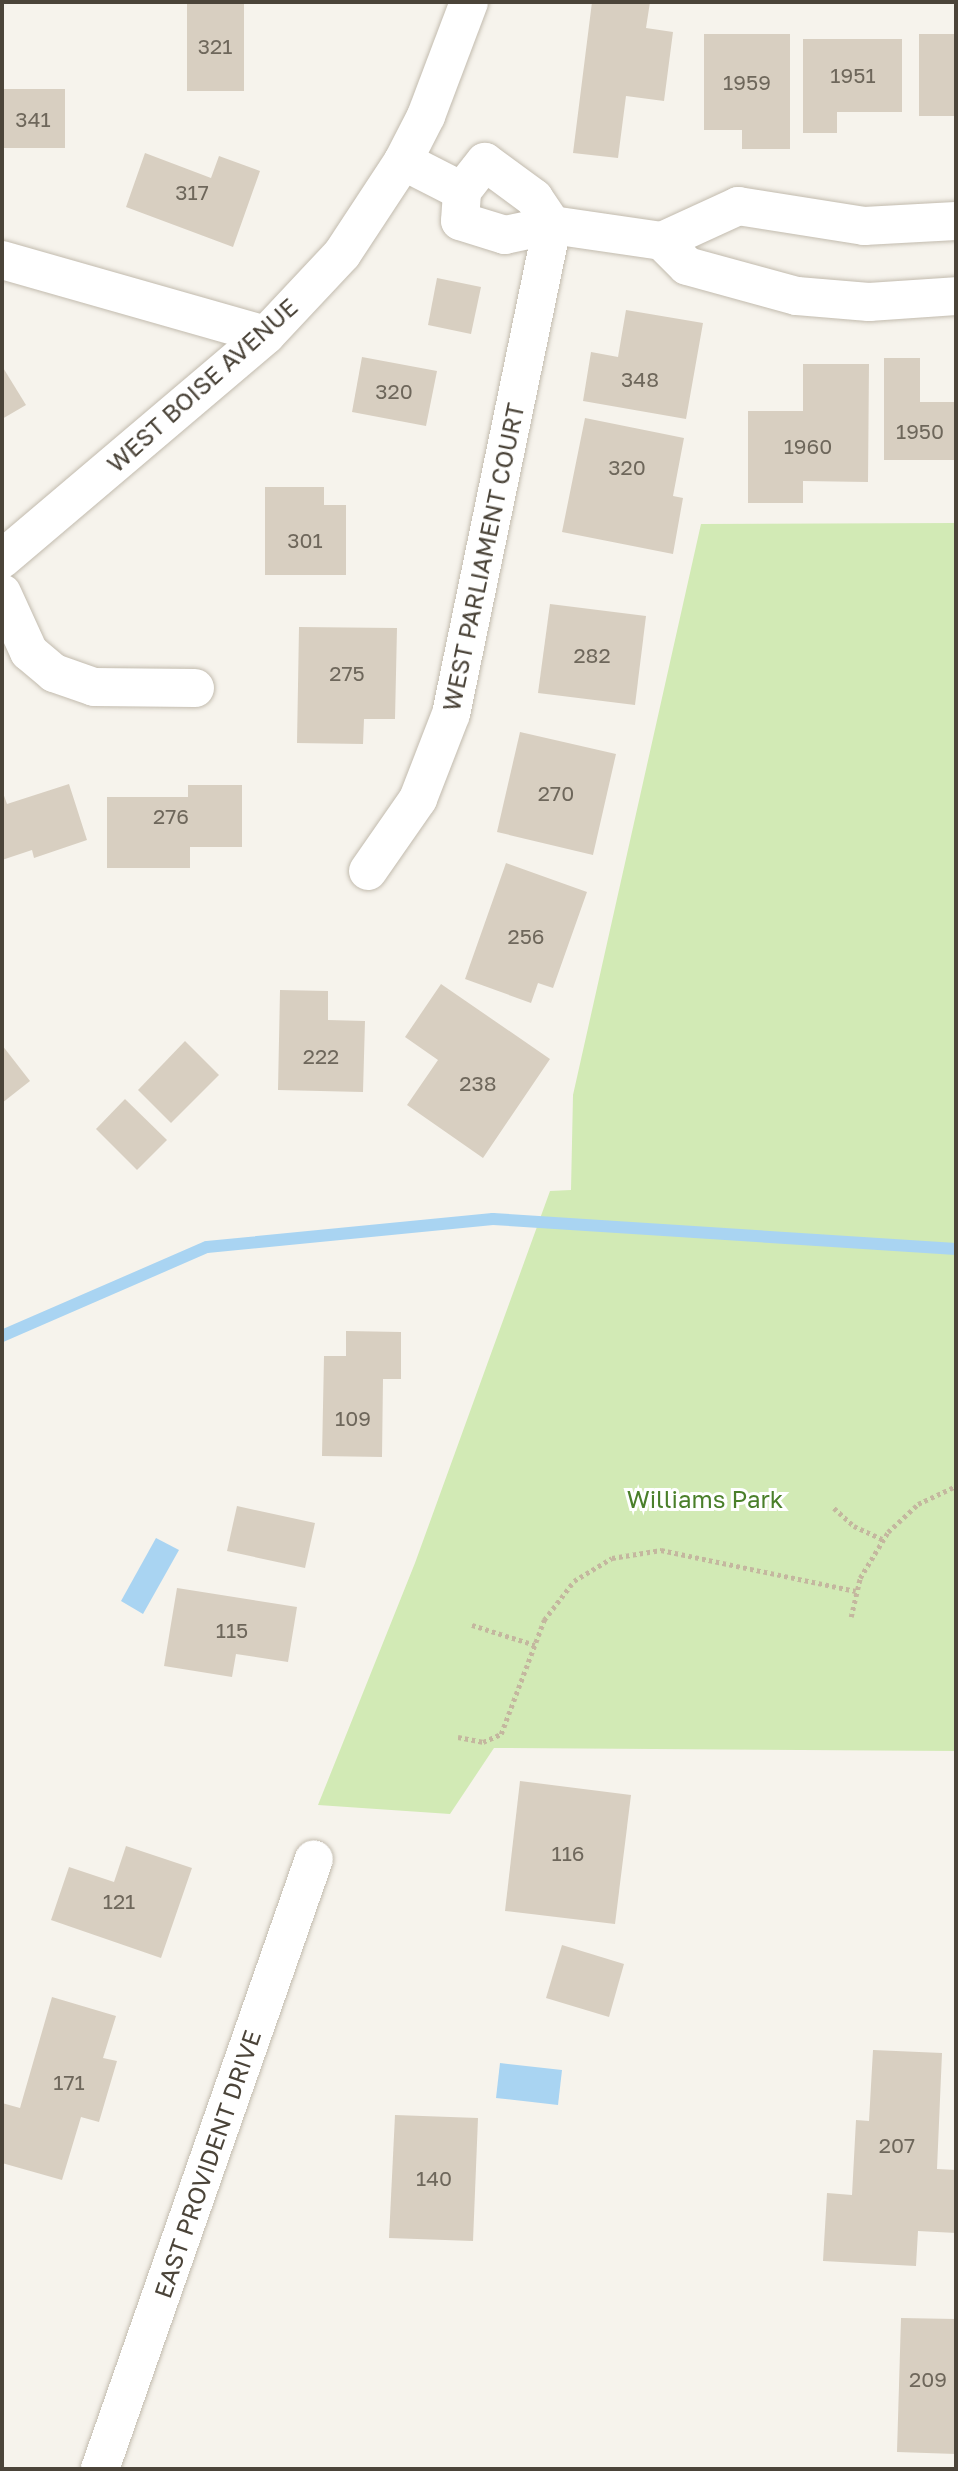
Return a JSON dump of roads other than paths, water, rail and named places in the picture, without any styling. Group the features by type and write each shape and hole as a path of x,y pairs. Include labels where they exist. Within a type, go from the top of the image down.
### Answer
{"street":[{"name":"WEST BOISE AVENUE","path":"2,559 266,335 342,254 403,162 426,116 469,2"},
{"path":"403,162 462,191"},
{"path":"552,225 534,198 485,162 462,191 460,221 505,235 552,225 663,241 738,206 864,226 956,222"},
{"name":"WEST PARLIAMENT COURT","path":"368,871 418,799 451,714 552,225"},
{"path":"663,241 687,266 797,296 869,302 956,296"},
{"path":"2,260 266,335"},
{"path":"2,593 29,652 54,673 94,687 195,688"},
{"name":"EAST PROVIDENT DRIVE","path":"100,2469 313,1860"}],"water":[{"path":"156,1538 179,1550 143,1614 121,1601"},
{"path":"500,2063 562,2070 558,2105 496,2098"}],"waterway":[{"path":"2,1336 207,1247 493,1219 956,1249"}],"park label":[{"name":"Williams Park","path":"705,1499"}]}
